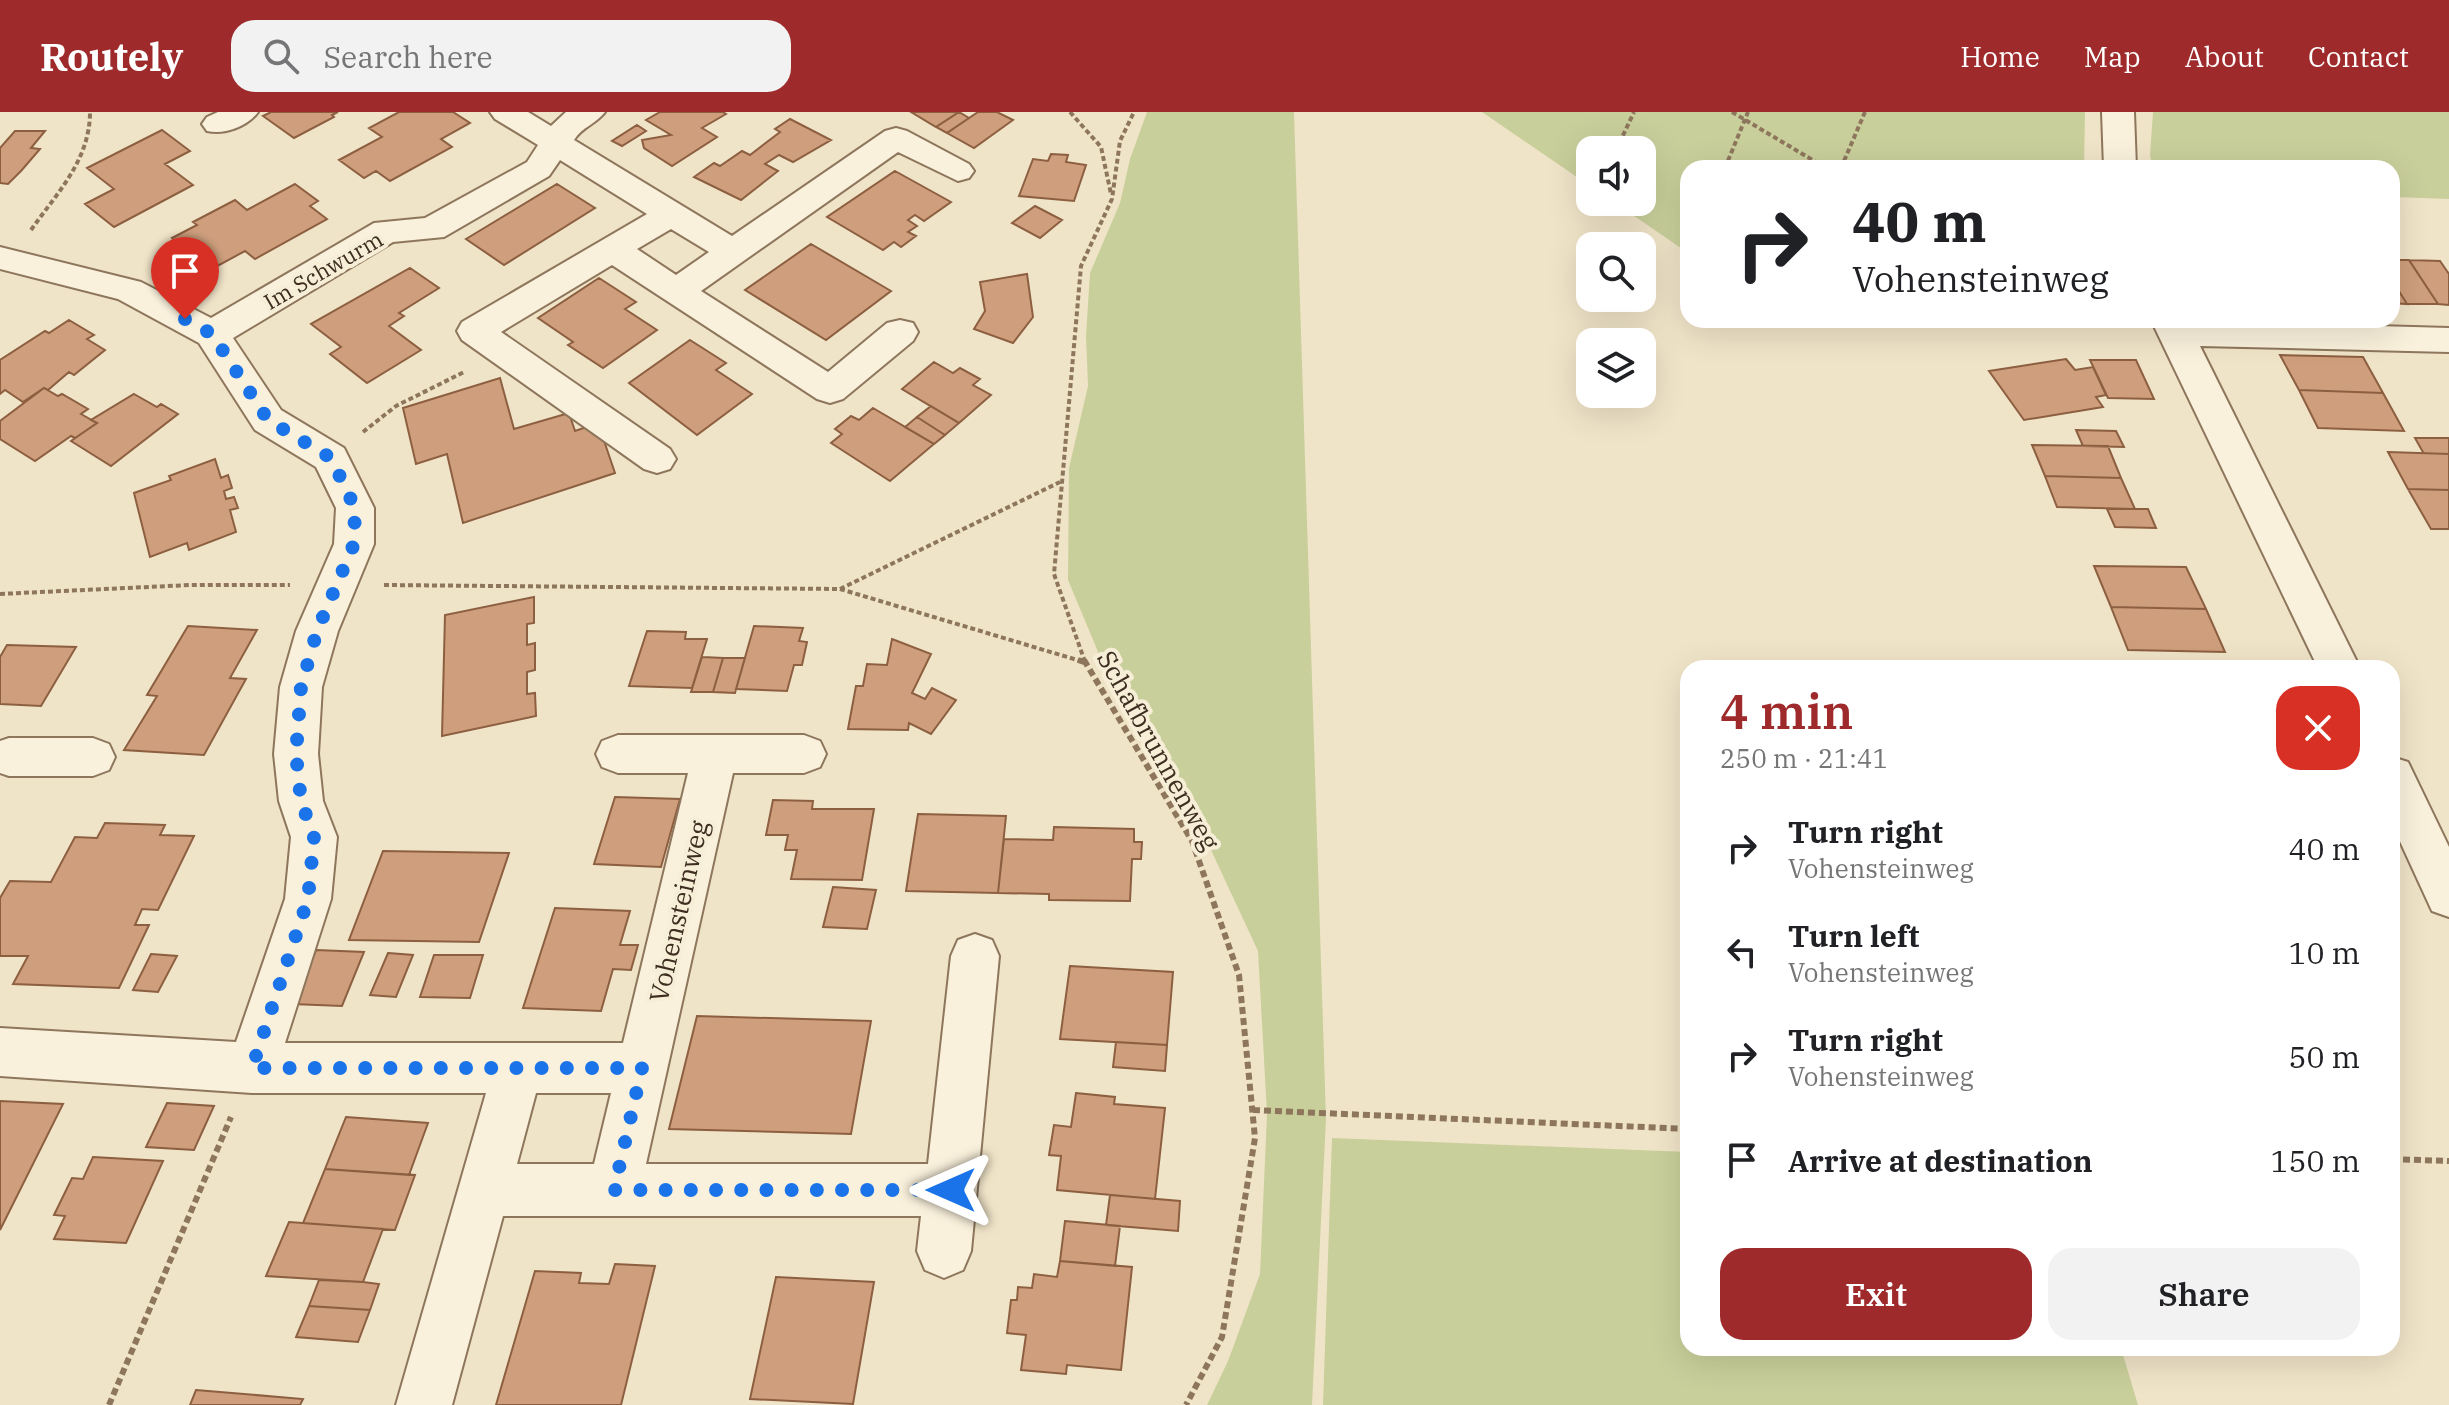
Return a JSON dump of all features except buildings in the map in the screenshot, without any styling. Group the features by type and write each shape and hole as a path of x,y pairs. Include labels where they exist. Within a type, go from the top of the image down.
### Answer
{"street":[{"path":"506,112 733,252"},
{"name":"Im Schwurm","path":"212,334 386,231 432,229 538,169 569,123 589,112"},
{"path":"2118,112 2120,160"},
{"path":"865,124 958,171"},
{"path":"676,291 896,138"},
{"path":"657,459 467,324 614,250 670,215"},
{"path":"614,250 830,390 900,332"},
{"path":"5,258 129,290 212,334 268,420 331,458 355,508 354,544 317,631 301,687 296,754 301,801 314,837 308,899 252,1068"},
{"path":"2172,328 2335,660"},
{"path":"2185,328 2444,348"},
{"path":"618,754 804,754"},
{"name":"Vohensteinweg","path":"614,1190 715,754"},
{"path":"3,762 93,757"},
{"path":"2400,793 2449,896"},
{"path":"944,1251 975,956"},
{"path":"0,1052 252,1068 642,1068"},
{"path":"424,1405 518,1068"},
{"path":"484,1190 951,1190"}],"path":[{"path":"5,258 78,164 91,122 90,112"},
{"path":"1070,112 1101,147 1112,199"},
{"name":"Schafbrunnenweg","path":"1134,112 1120,141 1112,199 1081,266 1054,574 1085,662 1192,841 1239,975 1255,1138 1222,1337 1186,1405"},
{"path":"1623,136 1634,112"},
{"path":"1732,112 1813,160"},
{"path":"1728,160 1748,112"},
{"path":"1844,160 1865,112"},
{"path":"331,458 396,406 505,352"},
{"path":"840,589 1061,482"},
{"path":"0,594 189,585 339,584 840,589 1085,662"},
{"path":"109,1405 252,1068"},
{"path":"1253,1110 1680,1129"},
{"path":"2400,1159 2449,1161"}],"green space":[{"path":"1147,112 1294,112 1326,1119 1312,1405 1207,1405 1228,1361 1260,1274 1267,1114 1258,951 1170,762 1101,659 1068,580 1069,468 1088,386 1086,336 1090,273 1120,203 1130,159"},
{"path":"1482,112 2085,112 2084,160 1680,160 1680,247 1634,216 1656,216 1656,136 1576,136 1576,176"},
{"path":"2153,112 2449,112 2449,199 2400,197 2400,160 2151,160"},
{"path":"1332,1138 1680,1152 1680,1356 2123,1356 2138,1405 1323,1405"}],"route":[{"path":"185,319 212,334 268,420 331,458 355,508 354,544 317,631 301,687 296,754 301,801 314,837 308,899 252,1068 642,1068 614,1190 951,1190"}]}
